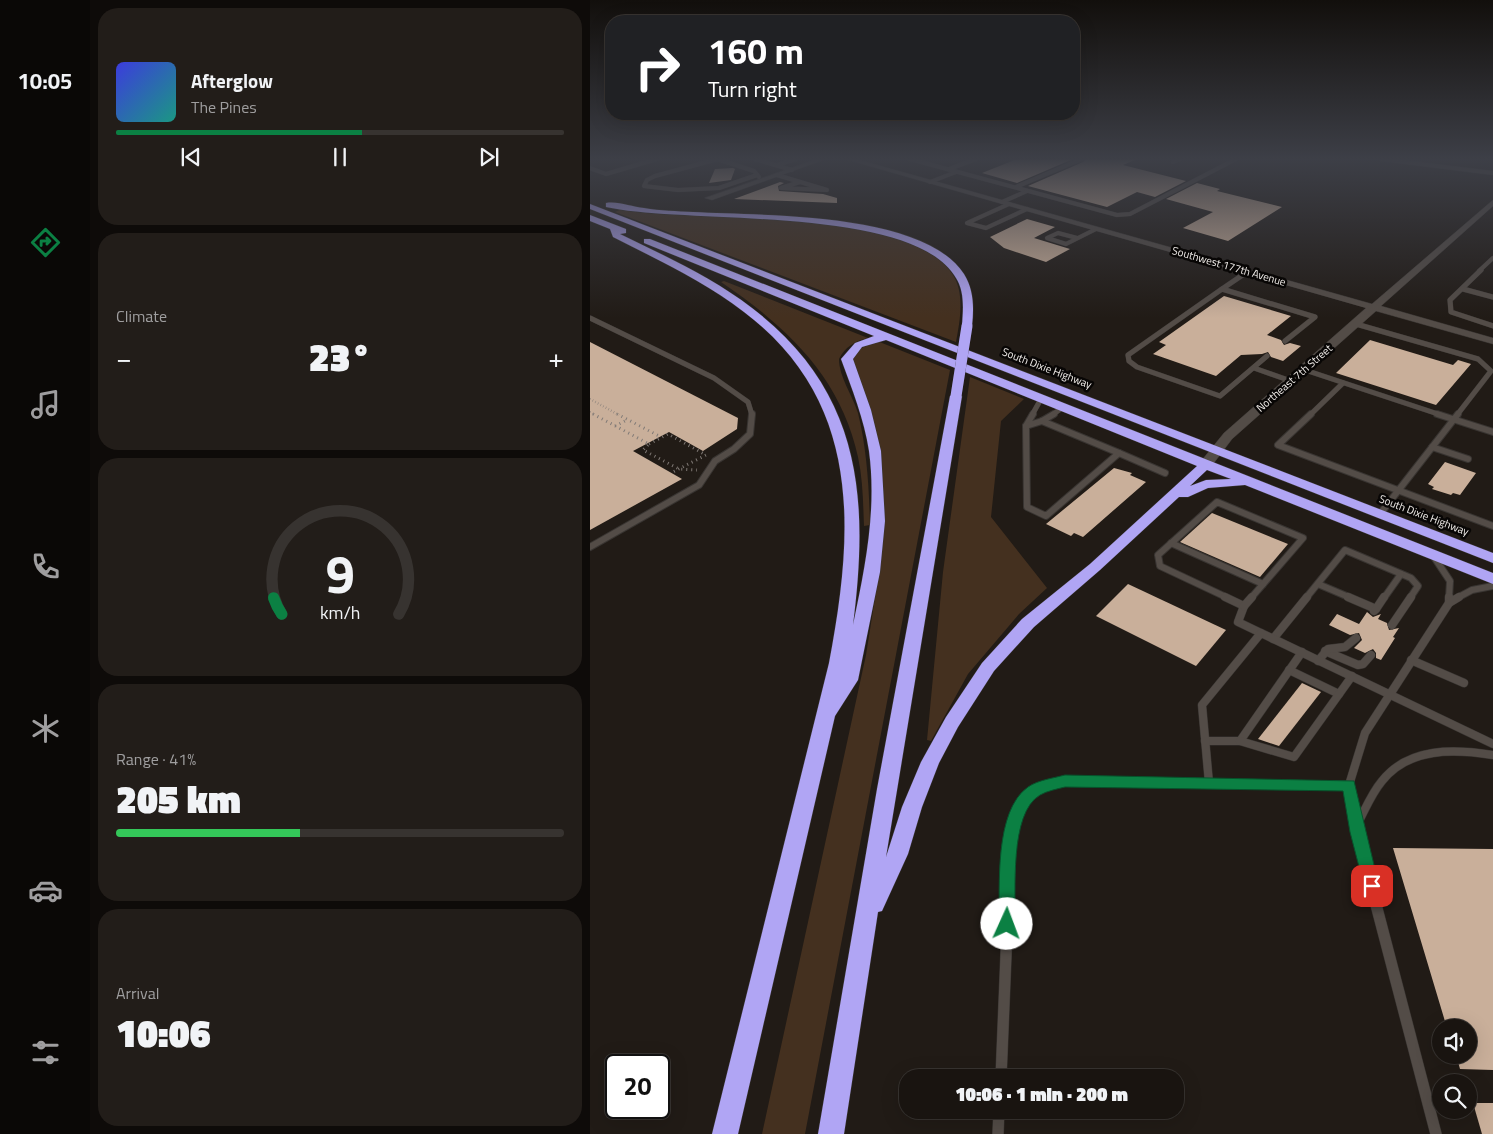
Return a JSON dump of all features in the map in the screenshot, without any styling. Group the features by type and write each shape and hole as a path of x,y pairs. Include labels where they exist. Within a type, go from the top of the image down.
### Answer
{"highway":[{"name":"South Dixie Highway","path":"605,212 1493,558"},
{"path":"645,212 827,223 873,229 901,237 940,255 959,274 967,293 966,326 956,396 887,789 831,1134"},
{"path":"590,218 1493,579"},
{"path":"614,228 616,235 711,285 760,319 784,342 803,364 828,405 838,428 850,482 852,548 843,627 824,723 725,1134"},
{"path":"824,723 849,680 871,580 878,521 875,451 865,410 847,359 850,351 858,345 886,337 911,337 946,345"},
{"path":"867,919 898,854 912,807 930,762 976,684 1002,651 1028,624 1167,502 1205,465"},
{"path":"1167,502 1194,487 1206,484 1249,483"}],"main road":[{"name":"Southwest 177th Avenue","path":"1038,212 1493,341"},
{"name":"Northeast 7th Street","path":"1205,465 1228,436 1482,212"}],"lane":[{"path":"988,212 967,223 986,228 1021,212"},
{"path":"1106,212 1117,215 1134,212"},
{"path":"1077,238 1058,232 1047,238 1066,244 1096,228"},
{"path":"1493,258 1450,300 1450,312 1493,326"},
{"path":"1487,264 1493,266"},
{"path":"1247,272 1128,354 1129,361 1137,367 1220,396 1267,356"},
{"path":"1222,289 1315,316 1285,341"},
{"path":"1463,289 1493,297"},
{"path":"1230,298 1236,293"},
{"path":"1250,304 1256,299"},
{"path":"1274,311 1280,306"},
{"path":"590,318 714,378 748,402 753,418 750,434 734,449 715,461 699,485 590,547"},
{"path":"1356,324 1478,359 1491,371 1380,514"},
{"path":"1254,368 1291,381"},
{"path":"1304,370 1493,432"},
{"path":"1343,383 1278,445 1493,526"},
{"path":"1041,399 1026,426 1027,507 1046,516 1119,453"},
{"path":"1026,426 1042,421 1062,408"},
{"path":"1042,421 1165,474"},
{"path":"1432,447 1468,459"},
{"path":"1244,606 1160,566 1158,555 1217,502 1304,538 1244,606 1238,622 1493,744"},
{"path":"1171,543 1263,584"},
{"path":"1272,639 1345,550 1414,580 1418,586 1392,625"},
{"path":"1432,555 1450,581 1449,603"},
{"path":"1318,584 1375,610 1401,574"},
{"path":"1436,1134 1356,825 1349,785 1365,733 1449,603 1472,590 1493,586"},
{"path":"1209,783 1202,706 1262,634"},
{"path":"1318,660 1325,651 1345,647 1356,638"},
{"path":"1325,651 1358,665 1363,664 1371,655"},
{"path":"1240,741 1302,652"},
{"path":"1411,660 1464,683"},
{"path":"1289,670 1339,694"},
{"path":"1205,741 1240,741 1294,757 1352,676"},
{"path":"1356,825 1381,784 1392,770 1407,762 1420,756 1447,751 1493,755"},
{"path":"1001,1069 1010,836 1014,820 1026,798 1044,786 1065,781 1349,785"},
{"path":"998,1134 999,1119"}],"path":[{"path":"590,400 661,438"},
{"path":"590,412 649,444"},
{"path":"616,426 628,420"},
{"path":"671,473 679,469 706,455 668,434 649,444 643,450 679,469 710,470"}],"shaded area":[{"path":"615,212 799,222 849,228 894,238 930,253 953,275 957,282 960,299 960,317 956,342"},
{"path":"724,281 868,338 851,345 839,359 841,373 858,413 864,441 870,525 864,526 863,492 858,457 850,428 839,402 808,356 767,317 721,282"},
{"path":"877,341 950,370 805,1134 762,1134 866,655 880,566 884,514 882,470 852,358 859,349"},
{"path":"970,377 1024,399 1001,421 991,517 1047,588 1019,614 968,674 931,741 927,740 943,572"}],"building":[{"path":"1213,212 1274,212 1228,241 1183,228"},
{"path":"1027,219 1055,227 1034,238 1070,249 1046,262 1004,248 990,237"},
{"path":"1224,296 1291,316 1267,335 1281,340 1284,345 1290,343 1301,346 1283,361 1271,357 1268,352 1241,355 1216,376 1153,354 1166,345 1159,342"},
{"path":"1370,340 1453,365 1458,360 1471,364 1436,405 1336,373"},
{"path":"590,342 738,418 737,429 703,451 669,432 633,451 682,479 590,530"},
{"path":"1445,462 1476,473 1460,495 1453,493 1451,495 1432,489 1434,487 1428,484"},
{"path":"1114,468 1132,473 1130,475 1146,482 1083,537 1074,533 1071,536 1046,524"},
{"path":"1212,513 1288,544 1260,577 1180,542"},
{"path":"1128,584 1226,630 1196,666 1096,616"},
{"path":"1367,612 1373,617 1381,614 1378,619 1387,623 1389,630 1399,628 1381,660 1376,658 1376,653 1373,649 1365,653 1354,648 1362,640 1359,633 1350,635 1329,625 1337,614 1359,624"},
{"path":"1302,683 1321,692 1279,746 1258,739"},
{"path":"1393,848 1493,849 1493,1070 1460,1069 1459,1064 1477,1064 1477,1019 1444,1019"},
{"path":"1477,1103 1493,1103 1493,1134 1482,1134 1477,1117"}],"route":[{"path":"1007,924 1010,836 1014,820 1026,798 1034,791 1055,782 1349,785 1357,832 1372,886"}]}
